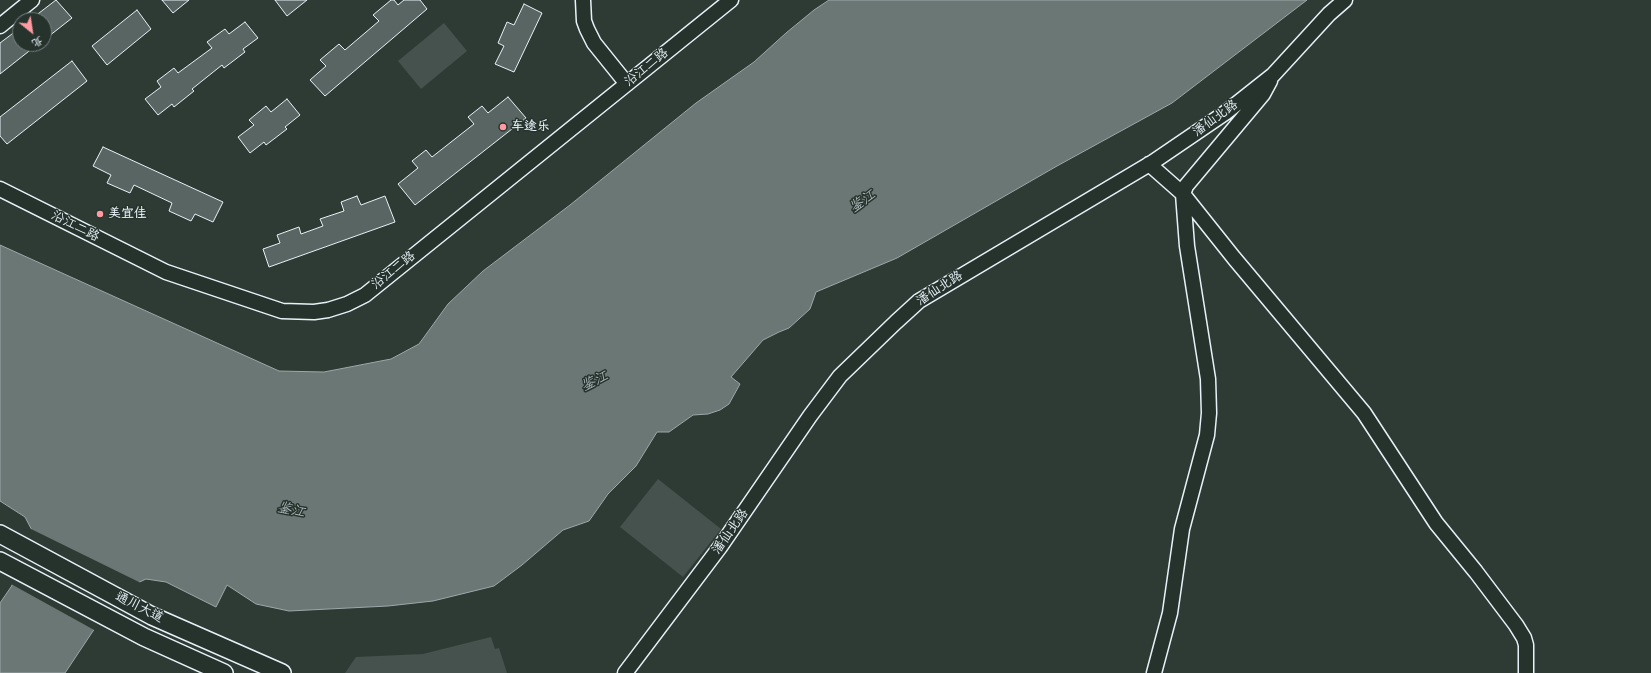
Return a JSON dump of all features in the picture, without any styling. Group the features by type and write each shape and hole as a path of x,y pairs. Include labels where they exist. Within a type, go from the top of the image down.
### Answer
{"main road":[{"name":"通川大道","path":"5,536 152,616 282,673"},
{"name":"通川大道","path":"0,561 144,637 224,673"}],"street":[{"path":"0,26 32,0"},
{"path":"583,0 584,21 594,43 627,84"},
{"name":"沿江二路","path":"0,189 166,272 282,311 314,312 328,310 347,304 365,295 731,0"},
{"name":"潘仙北路","path":"625,673 720,547 810,416 840,376 896,322 920,300 1149,164 1225,113 1273,75 1329,14 1345,0"},
{"path":"1154,673 1170,613 1182,529 1207,435 1209,412 1208,379 1187,246 1183,194 1186,186 1263,94 1273,75"},
{"path":"1149,164 1183,194 1234,258 1364,414 1436,523 1476,572 1516,625 1524,638 1526,645 1526,673"}],"shaded area":[{"path":"444,23 467,51 421,89 398,61"},
{"path":"658,479 721,529 683,577 620,527"},
{"path":"491,637 495,649 499,648 507,673 345,673 356,657 423,654"}],"water":[{"name":"鉴江","path":"829,0 1307,0 1172,103 1057,166 897,258 816,292 810,309 789,328 763,340 731,377 740,384 729,404 720,410 708,414 693,415 669,432 657,432 636,466 608,494 589,521 563,530 522,565 494,586 433,601 388,606 289,611 256,604 227,585 216,607 166,582 146,579 125,589 93,631 65,673 0,673 0,603 11,587 37,540 25,517 0,501 0,245 279,371 324,372 391,359 419,344 448,304 483,271 570,205 696,103 754,62 786,33"}],"pier":[{"path":"29,528 141,583 127,591 96,631 11,584 35,540"}],"building":[{"path":"56,0 72,18 52,34 52,12 40,12"},
{"path":"162,0 189,0 173,13"},
{"path":"275,0 307,0 287,16"},
{"path":"391,0 394,0 398,5 404,0 420,0 427,9 325,96 310,80 326,66 320,60 339,44 345,50 379,21 373,15"},
{"path":"524,4 542,13 514,72 495,64 504,46 498,43 507,22 514,25"},
{"path":"137,10 151,29 107,65 92,46"},
{"path":"245,22 258,38 243,49 245,52 224,68 222,65 192,89 194,91 174,107 172,104 158,115 145,99 161,87 157,81 174,68 178,73 212,48 207,42 225,29 229,34"},
{"path":"12,34 12,52 28,52 0,74 0,43"},
{"path":"72,61 87,81 7,144 0,136 0,117"},
{"path":"508,97 526,118 415,205 398,184 418,168 412,161 426,150 432,157 474,124 468,117 482,106 488,113"},
{"path":"287,99 300,115 285,127 287,129 266,145 264,142 250,153 238,137 254,125 249,120 266,106 271,112"},
{"path":"103,147 223,202 213,222 195,214 191,221 169,211 172,203 134,185 130,193 107,183 111,175 93,166"},
{"path":"357,196 361,205 385,196 395,222 269,267 263,249 280,243 277,235 299,227 301,234 323,226 320,219 344,211 341,202"}],"place":[{"name":"车途乐","path":"503,127"},
{"name":"美宜佳","path":"100,214"}]}
